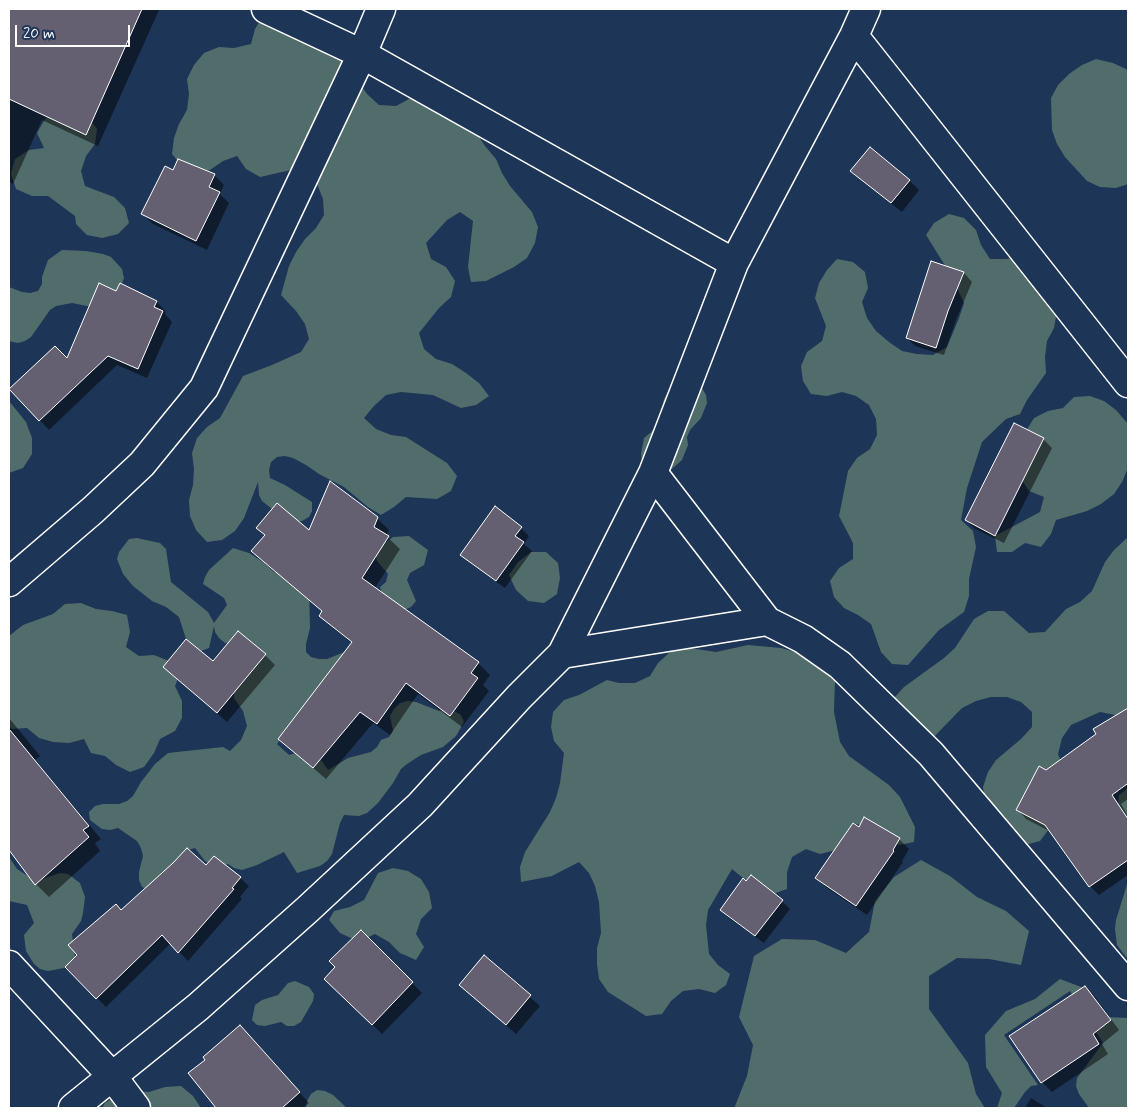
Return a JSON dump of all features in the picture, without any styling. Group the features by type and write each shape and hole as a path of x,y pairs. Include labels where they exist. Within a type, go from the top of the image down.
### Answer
{"street":[{"path":"266,9 362,54 734,263"},
{"path":"9,582 93,510 142,464 204,388 362,54 381,9"},
{"path":"73,1108 198,1007 308,909 420,805 519,697 562,654 653,474 734,263 854,36 866,9"},
{"path":"854,36 1128,383"},
{"path":"653,474 767,621 803,639 840,665 931,754 1128,986"},
{"path":"562,654 767,621"},
{"path":"9,965 112,1076 136,1108"}],"green space":[{"path":"263,16 324,25 358,81 367,94 379,105 396,106 409,99 425,96 475,131 496,159 510,186 532,212 538,227 535,243 527,258 486,281 471,282 468,267 473,221 460,212 447,220 426,243 431,259 446,267 455,281 451,297 439,308 419,333 424,349 436,359 452,364 466,373 479,383 489,396 476,405 461,408 433,395 401,392 386,395 364,418 376,429 391,435 406,437 447,463 457,476 451,491 437,499 406,497 381,515 344,487 306,465 293,458 277,457 271,462 270,478 312,502 312,511 309,517 302,521 286,520 262,501 259,495 258,482 244,518 235,531 222,540 207,542 196,530 190,516 189,500 193,485 194,469 192,453 197,438 207,427 220,418 243,376 301,352 309,339 305,324 281,295 289,266 296,252 324,215 323,199 317,184 305,174 291,170 260,177 246,169 237,156 223,161 210,170 194,175 182,166 172,154 174,138 187,110 189,94 187,79 194,65 204,53 219,47 234,48 251,44 255,29"},
{"path":"1096,59 1113,63 1128,70 1128,184 1116,188 1100,187 1087,181 1065,157 1057,144 1052,130 1051,98 1058,85 1082,65"},
{"path":"57,109 87,116 97,129 95,144 86,156 81,171 85,186 114,197 125,208 129,223 118,234 102,238 87,235 76,224 75,216 48,196 32,196 16,189 11,174 15,159 29,150 44,148 37,133 45,119"},
{"path":"949,214 964,218 976,230 981,245 990,259 1022,256 1057,311 1054,328 1047,341 1046,373 1027,400 1020,414 1006,419 982,442 967,488 961,520 973,531 976,547 969,579 969,596 964,612 939,630 908,665 892,664 881,652 871,624 844,608 834,597 830,581 839,568 853,559 853,543 839,516 848,471 857,458 870,449 877,435 876,419 869,405 856,396 842,392 827,396 811,394 803,381 801,366 807,352 822,341 826,326 815,298 819,283 837,259 853,262 865,272 868,288 862,302 867,318 876,331 889,342 902,351 917,354 933,355 947,347 964,303 951,275 926,235 934,223"},
{"path":"62,250 86,251 111,257 122,269 124,278 121,286 116,292 95,305 87,306 72,303 56,306 50,310 31,337 18,343 9,341 9,287 22,292 38,291 42,284 42,277 48,260"},
{"path":"696,383 706,395 707,403 701,418 690,430 687,437 688,445 682,460 665,475 643,469 641,454 644,438 655,429 668,392 673,386"},
{"path":"1090,396 1104,401 1116,410 1128,424 1128,468 1122,482 1114,494 1101,504 1087,511 1056,520 1051,534 1041,547 1025,543 1012,552 997,552 995,536 1040,512 1044,497 1029,491 1020,477 1026,431 1034,418 1048,411 1063,408 1074,397"},
{"path":"9,401 26,422 32,438 32,454 23,468 9,473"},
{"path":"409,536 428,550 424,565 410,573 407,580 416,601 411,607 404,610 383,597 380,587 386,582 388,574 377,561 375,553 393,537"},
{"path":"1128,537 1128,733 1115,715 1100,712 1071,725 1062,738 1058,754 1064,770 1049,829 1040,841 1025,845 985,802 983,787 988,772 996,760 1032,727 1032,712 1021,702 1007,697 991,697 976,701 962,708 929,742 893,717 894,698 904,687 955,648 974,619 988,611 1004,611 1029,633 1045,632 1066,609 1080,602 1092,591 1105,562 1114,550"},
{"path":"137,538 160,543 166,549 171,582 208,612 214,623 227,605 224,598 203,584 209,570 233,548 249,553 274,572 309,587 310,628 306,652 311,657 319,659 327,659 342,653 351,655 304,709 277,744 289,755 296,753 319,757 328,770 348,758 371,752 381,740 389,737 393,731 390,716 394,709 400,703 408,701 416,702 439,711 446,709 454,711 461,715 464,722 456,736 443,747 421,755 401,769 378,803 367,813 359,816 344,815 332,854 320,866 297,873 284,852 242,870 228,864 212,865 205,861 195,848 188,850 149,890 142,887 139,880 143,856 137,841 118,828 102,829 90,820 89,812 95,806 119,804 133,796 155,764 168,753 223,747 230,751 241,740 247,726 243,711 234,698 233,644 225,643 219,638 214,626 209,648 201,651 194,647 186,639 179,617 166,607 152,601 133,586 123,574 117,559 119,552 129,539"},
{"path":"531,552 546,552 558,563 560,578 557,594 544,603 528,601 516,590 509,575 518,562"},
{"path":"81,603 96,609 127,615 130,632 126,647 139,656 154,655 169,661 181,671 175,686 182,701 182,718 175,731 160,739 154,753 144,767 130,772 116,765 105,756 91,753 84,739 69,743 53,742 39,738 27,728 12,729 9,726 9,636 23,625 53,614 65,604"},
{"path":"748,645 781,648 814,657 835,679 834,712 840,742 849,756 889,785 900,797 915,827 914,842 899,845 884,838 871,828 853,823 836,850 820,854 806,849 792,857 787,872 787,889 773,894 743,878 732,869 708,910 706,925 709,954 718,965 730,974 726,985 715,993 699,989 683,991 671,1001 662,1014 646,1016 608,992 599,979 597,948 601,933 599,902 589,873 579,862 552,876 521,882 520,867 525,852 550,812 560,783 564,753 554,741 551,727 553,712 564,700 579,695 607,680 619,683 635,683 650,676 658,663 669,653 683,647 716,652"},
{"path":"1128,788 1128,824 1117,811 1119,795"},
{"path":"9,857 17,869 31,878 39,880 60,873 68,874 80,883 85,897 81,921 72,934 75,957 64,968 48,971 40,969 34,964 26,951 24,935 34,923 27,905 9,901"},
{"path":"921,860 950,876 977,897 1006,911 1029,931 1021,965 989,959 957,958 929,976 929,1009 968,1063 976,1094 985,1108 736,1108 735,1106 747,1076 753,1045 739,1017 754,956 782,939 815,940 846,953 869,932 875,901 894,877"},
{"path":"393,868 408,871 421,879 429,892 432,908 421,919 416,934 424,947 416,960 400,953 389,942 375,934 362,940 355,940 340,933 329,920 334,911 350,907 364,900 378,873"},
{"path":"1128,881 1128,958 1117,945 1115,929"},
{"path":"1060,979 1089,990 1106,1017 1128,1018 1128,1108 1089,1108 1079,1094 1076,1086 1077,1078 1103,1043 1070,991 1004,1035 1038,1085 1031,1086 1014,1108 997,1108 1002,1093 986,1067 985,1035 1006,1011 1035,999"},
{"path":"295,981 309,987 314,994 313,1001 301,1022 294,1026 287,1026 281,1022 265,1026 257,1025 252,1020 255,1005 262,1000 278,995 288,983"},
{"path":"181,1086 193,1096 201,1108 102,1108 105,1103 118,1095 134,1091 149,1092 165,1087"},
{"path":"317,1090 333,1095 347,1108 306,1108 311,1094"}],"building":[{"path":"9,9 142,9 86,135 9,99"},
{"path":"870,147 910,180 891,203 850,171"},
{"path":"178,159 215,174 209,187 220,192 196,241 141,214 165,166 173,170"},
{"path":"931,261 964,272 948,311 936,348 906,338"},
{"path":"99,283 116,291 120,283 157,301 154,307 163,311 138,369 108,356 39,421 9,389 55,346 67,358"},
{"path":"1014,423 1044,438 995,536 965,520"},
{"path":"330,481 378,517 374,527 389,536 362,578 479,662 471,673 478,678 450,716 406,683 377,724 360,712 313,768 278,739 352,642 319,616 322,611 251,551 265,535 256,528 277,503 309,530"},
{"path":"495,506 522,527 515,536 524,542 496,581 460,555"},
{"path":"238,631 266,654 217,713 163,667 186,639 213,661"},
{"path":"1128,708 1128,787 1127,784 1112,795 1128,819 1128,860 1089,887 1045,825 1016,810 1039,766 1046,770 1096,734 1093,729"},
{"path":"9,729 89,826 83,830 89,837 35,885 9,850"},
{"path":"864,817 900,838 894,851 856,906 815,878 853,823 859,827"},
{"path":"187,848 206,865 214,856 241,877 232,888 234,889 178,953 162,935 96,999 65,967 77,955 68,945 116,904 121,910"},
{"path":"751,875 783,900 755,936 720,910 743,878 746,881"},
{"path":"361,930 413,982 372,1025 324,979 335,967 329,961"},
{"path":"484,955 531,995 506,1025 459,985"},
{"path":"1085,986 1111,1020 1093,1034 1099,1044 1041,1083 1009,1036"},
{"path":"240,1025 300,1092 282,1108 216,1108 188,1073 205,1060 203,1057"}]}
